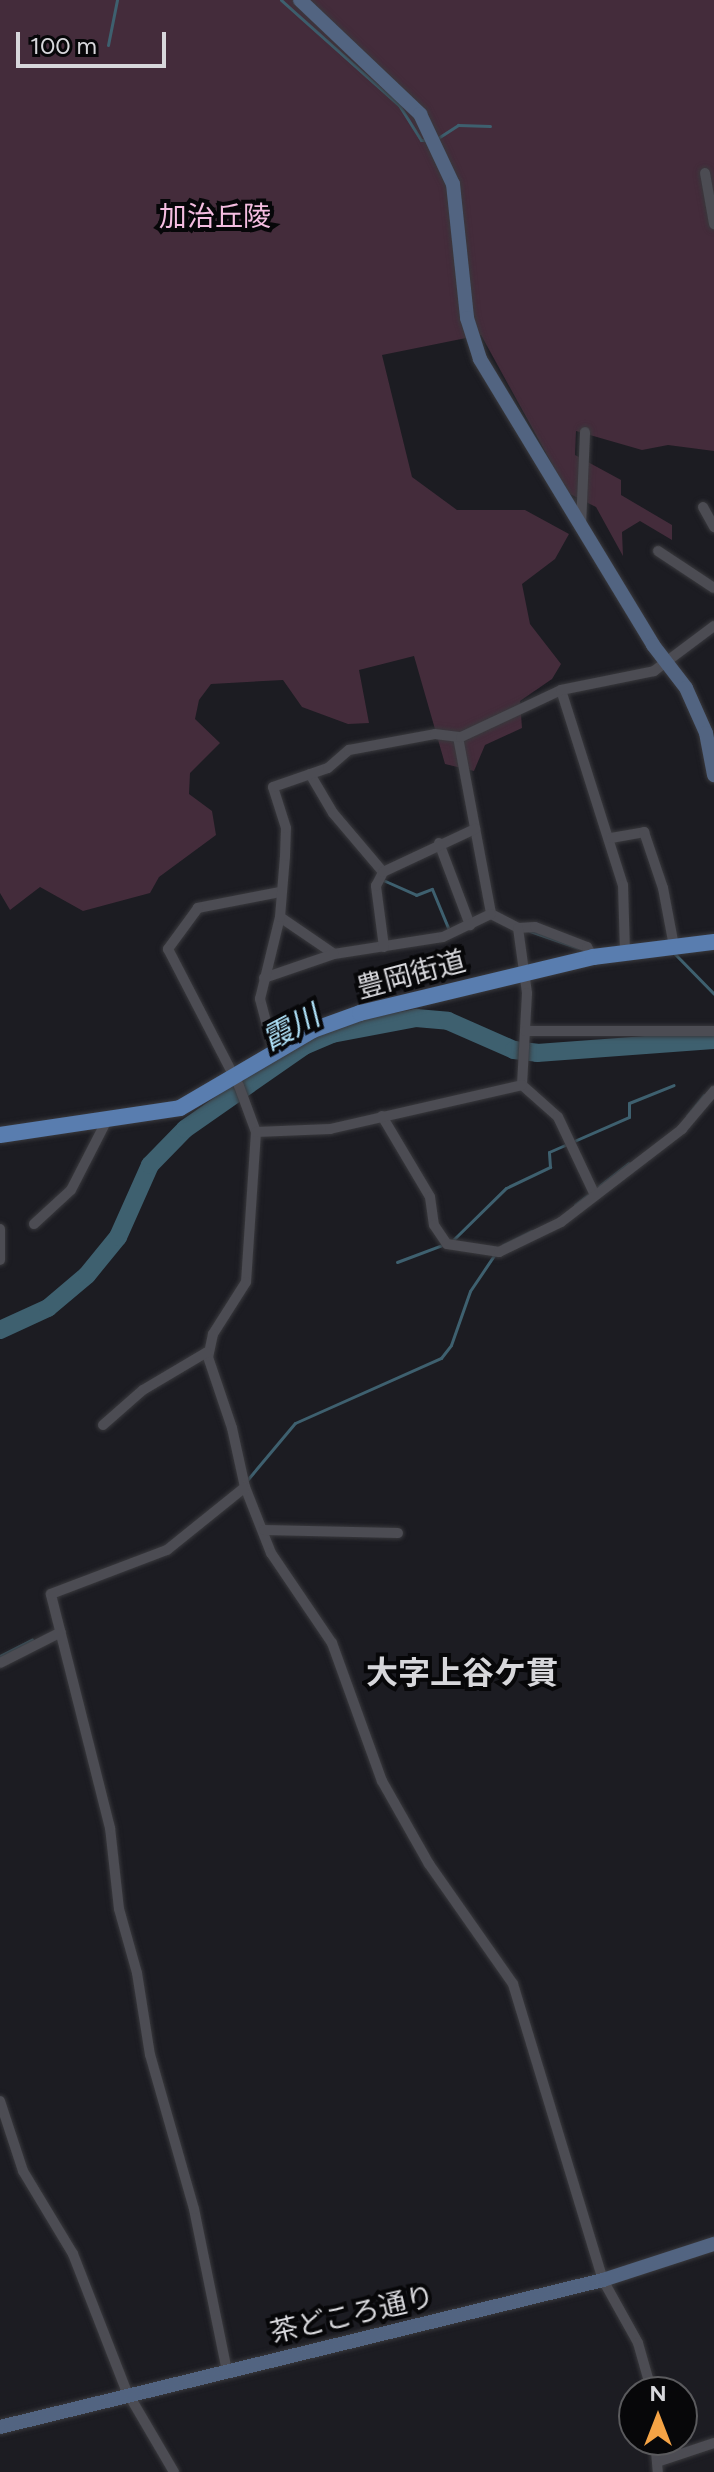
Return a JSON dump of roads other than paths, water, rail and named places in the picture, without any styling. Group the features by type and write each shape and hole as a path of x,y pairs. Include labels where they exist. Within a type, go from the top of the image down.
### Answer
{"main road":[{"name":"豊岡街道","path":"0,1135 180,1108 236,1082 274,1052 360,1013 524,971 593,957 714,942"}],"street":[{"path":"300,0 391,83 420,114 453,184 467,318 480,359 701,719 714,775"},
{"path":"705,173 714,224"},
{"path":"581,528 585,432"},
{"path":"703,507 714,527"},
{"path":"658,551 714,588"},
{"path":"274,1052 260,999 280,917 286,828 273,787 310,774 363,745 435,734 458,737 561,690 654,671 665,660 690,648 714,626"},
{"path":"561,690 611,838 623,885 625,953"},
{"path":"458,737 491,914"},
{"path":"310,774 333,813 383,872"},
{"path":"384,947 376,886 383,872 439,843 475,829"},
{"path":"611,838 644,832 663,888 674,946"},
{"path":"439,843 470,925"},
{"path":"103,1425 143,1390 207,1352 246,1282 256,1132 236,1082 168,949 198,908 280,892"},
{"path":"264,978 334,954 443,937 491,914"},
{"path":"491,914 518,928 535,927 587,947 593,957"},
{"path":"280,917 334,954"},
{"path":"518,928 524,971 522,1085 558,1117 594,1193"},
{"path":"525,1031 714,1031"},
{"path":"256,1132 330,1129 522,1085"},
{"path":"382,1116 426,1190 434,1225 447,1244 499,1252 561,1222 594,1193 682,1129 714,1091"},
{"path":"34,1224 71,1190 107,1120"},
{"path":"0,1229 0,1260"},
{"path":"207,1352 232,1428 245,1487 276,1563 332,1643 382,1781 429,1864 513,1984 603,2280 638,2343 647,2376"},
{"path":"227,2371 194,2209 150,2055 137,1973 119,1909 110,1828 51,1594 167,1550 245,1487"},
{"path":"264,1530 398,1533"},
{"path":"0,1663 61,1632"},
{"path":"0,2101 23,2171 73,2254 131,2396 174,2472"},
{"name":"茶どころ通り","path":"0,2427 603,2280 714,2244"},
{"path":"658,2467 714,2443"}],"waterway":[{"path":"108,45 117,0"},
{"path":"281,0 399,105 421,140 427,140"},
{"path":"438,138 458,125 490,126"},
{"path":"383,880 416,895 432,889 449,930"},
{"path":"530,931 587,951"},
{"path":"674,953 714,994"},
{"name":"霞川","path":"0,1330 48,1308 87,1275 118,1237 150,1165 185,1129 304,1046 332,1034 416,1018 448,1021 514,1050 537,1053 714,1040"},
{"path":"453,1240 506,1188 550,1167 549,1152 629,1117 629,1103 674,1085"},
{"path":"687,1116 704,1095"},
{"path":"575,1205 629,1163"},
{"path":"503,1245 532,1231"},
{"path":"397,1262 442,1245"},
{"path":"248,1479 295,1423 441,1358 451,1345 470,1291 495,1254"},
{"path":"0,1656 32,1640"}],"district":[{"name":"大字上谷ケ貫","path":"462,1673"}],"park label":[{"name":"加治丘陵","path":"215,216"}]}
